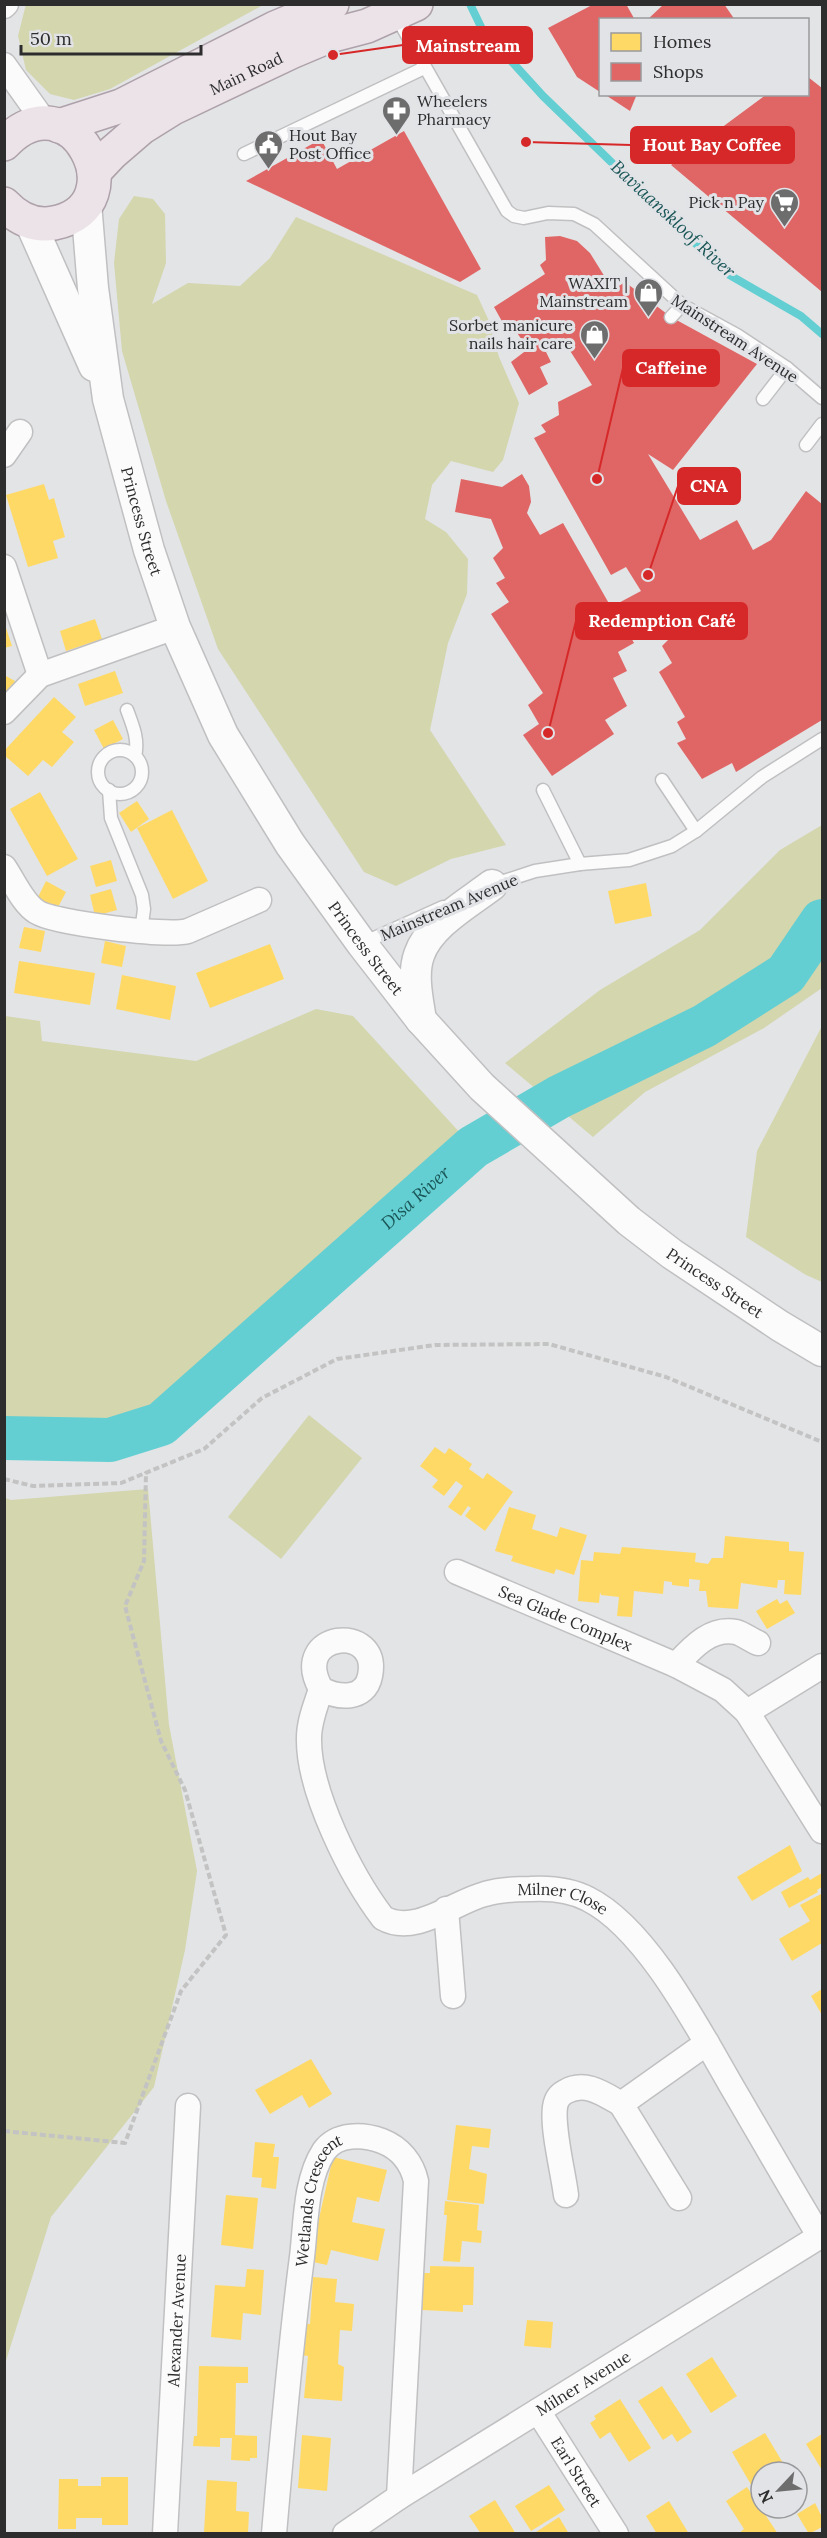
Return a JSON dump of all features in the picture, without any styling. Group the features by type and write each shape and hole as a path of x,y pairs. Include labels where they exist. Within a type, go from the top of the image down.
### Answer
{"main road":[{"name":"Main Road","path":"4,144 14,134 28,126 52,125 121,106 209,60 332,4"},
{"path":"299,18 315,22 363,4"},
{"name":"Main Road","path":"14,215 40,224 71,217 90,187 126,140 173,108 291,52 329,36 367,26 397,7"},
{"path":"52,125 73,133 84,144 91,157 90,187"}],"street":[{"path":"4,65 52,125"},
{"name":"Princess Street","path":"90,187 93,288 108,399 149,550 175,627 223,735 247,776 290,844 362,944 421,1020 482,1087 629,1221 672,1254 780,1326 822,1351"},
{"name":"Princess Street","path":"14,215 108,399"},
{"path":"4,455 20,432"},
{"path":"4,567 40,675"},
{"path":"4,712 40,675 175,627"},
{"path":"4,867 29,904 42,915 141,932 178,934 259,900"},
{"path":"421,1020 417,993 417,966 423,947 437,929 492,885"},
{"name":"Sea Glade Complex","path":"457,1572 676,1665 723,1690 747,1712 822,1831"},
{"path":"676,1665 697,1643 712,1634 737,1632 758,1643"},
{"path":"747,1712 822,1666"},
{"name":"Milner Close","path":"321,1689 310,1724 310,1761 317,1790 338,1842 383,1918 393,1923 425,1919 486,1893 531,1889 559,1890 587,1898 605,1910 633,1936 656,1964 821,2236"},
{"path":"446,1909 453,1996"},
{"path":"621,2104 706,2043"},
{"path":"566,2195 555,2120 555,2105 559,2097 569,2090 582,2087 596,2090 621,2104 679,2198"},
{"name":"Alexander Avenue","path":"165,2534 188,2106"},
{"name":"Wetlands Crescent","path":"274,2534 288,2372 311,2188 324,2151 336,2140 347,2137 374,2139 390,2145 409,2162 416,2181 399,2497"},
{"name":"Milner Avenue","path":"345,2534 399,2497 821,2236"},
{"name":"Earl Street","path":"538,2411 616,2534"}],"lane":[{"name":"Mainstream Avenue","path":"397,7 424,68 507,211 514,216 524,218 549,213 574,214 594,224 682,305 737,335 787,368 822,398"},
{"path":"244,154 424,68"},
{"path":"671,317 682,305"},
{"path":"764,399 787,368"},
{"path":"806,446 822,424"},
{"path":"127,710 135,733 137,747 135,756"},
{"name":"Mainstream Avenue","path":"362,944 492,885 535,871 629,860 672,846 696,831 762,777 822,739"},
{"path":"108,790 115,793 129,792 140,783 142,768 135,756 122,750 109,754 100,765 100,779 108,790 111,818 142,895 144,909 141,932"},
{"path":"662,780 696,831"},
{"path":"543,790 580,864"}],"path":[{"path":"4,1479 33,1486 121,1483 204,1449 262,1398 337,1359 435,1345 549,1344 666,1377 822,1442"},
{"path":"4,2132 125,2143 181,1991 226,1935 185,1790 161,1741 125,1606 144,1561 146,1473"}],"green space":[{"path":"26,4 263,5 110,89 74,100 50,94 26,70 18,36"},
{"path":"134,196 153,199 165,214 166,263 152,304 188,283 240,286 270,258 296,217 477,295 489,321 499,357 519,403 503,460 493,472 451,461 432,485 425,519 446,532 468,559 467,594 448,643 430,730 506,845 451,859 396,886 364,872 218,649 166,501 122,351 114,263 119,219"},
{"path":"822,825 822,988 764,1028 645,1092 593,1137 505,1063 600,990 700,930 780,850"},
{"path":"316,1009 353,1016 473,1147 161,1424 110,1440 5,1438 5,1016 40,1021 42,1041 196,1061"},
{"path":"822,1026 822,1282 806,1275 746,1237 757,1151"},
{"path":"309,1415 362,1458 281,1559 228,1517"},
{"path":"148,1489 169,1725 197,1871 185,1950 154,2087 51,2217 5,2364 5,1498 11,1500"}],"building: Homes":[{"path":"44,484 49,500 54,498 65,537 53,541 58,558 28,567 6,495"},
{"path":"95,619 102,639 66,651 60,631"},
{"path":"4,622 12,646 4,648"},
{"path":"115,671 123,693 85,706 78,684"},
{"path":"4,675 15,681 4,701"},
{"path":"54,697 76,717 62,732 74,742 52,767 43,760 28,776 4,755 4,751"},
{"path":"113,720 123,739 104,749 94,730"},
{"path":"40,792 78,859 47,876 10,809"},
{"path":"137,801 149,819 131,832 119,813"},
{"path":"172,810 208,881 173,899 137,828"},
{"path":"111,860 117,881 96,887 90,866"},
{"path":"46,881 66,892 56,911 36,901"},
{"path":"646,883 652,916 615,924 608,891"},
{"path":"111,889 117,910 95,916 90,895"},
{"path":"24,927 45,931 41,952 19,948"},
{"path":"105,941 126,946 122,967 101,963"},
{"path":"270,944 284,979 210,1008 196,973"},
{"path":"19,961 95,973 90,1005 14,993"},
{"path":"122,975 176,986 170,1020 116,1009"},
{"path":"435,1447 445,1454 449,1448 472,1464 469,1469 483,1479 487,1473 513,1492 485,1531 465,1516 471,1508 468,1506 461,1516 448,1507 463,1486 456,1481 444,1496 432,1487 438,1480 420,1466"},
{"path":"509,1507 536,1515 532,1529 557,1537 560,1527 587,1535 574,1575 556,1569 554,1574 511,1561 513,1556 495,1551"},
{"path":"725,1536 789,1542 789,1551 804,1552 801,1595 784,1594 785,1580 778,1580 777,1588 741,1583 738,1609 708,1607 706,1591 699,1591 700,1580 689,1579 689,1587 672,1585 672,1582 664,1581 663,1594 634,1591 632,1617 617,1616 619,1597 601,1595 600,1592 599,1603 578,1601 581,1560 593,1561 594,1552 620,1554 622,1547 696,1553 695,1562 708,1564 712,1558 723,1558"},
{"path":"777,1599 780,1604 787,1600 795,1613 767,1629 756,1611"},
{"path":"790,1845 802,1871 752,1901 737,1877"},
{"path":"822,1873 822,1887 817,1890 818,1892 789,1908 781,1892 808,1877 810,1880"},
{"path":"821,1894 822,1943 792,1961 779,1939 810,1921 800,1905"},
{"path":"822,1989 822,2015 811,1996"},
{"path":"311,2059 332,2094 309,2108 302,2095 270,2114 255,2090"},
{"path":"456,2125 491,2129 489,2148 472,2146 469,2169 487,2174 484,2204 447,2200"},
{"path":"255,2142 275,2144 273,2157 279,2157 276,2189 261,2187 262,2178 252,2177"},
{"path":"333,2157 387,2170 379,2202 357,2197 352,2222 385,2229 378,2261 331,2250 327,2265 313,2262 312,2249"},
{"path":"226,2195 258,2198 253,2249 221,2245"},
{"path":"445,2201 479,2205 477,2230 482,2231 481,2243 462,2241 460,2262 443,2261 447,2215 444,2215"},
{"path":"430,2266 474,2267 473,2305 463,2305 463,2312 422,2310 423,2273 430,2273"},
{"path":"247,2269 264,2270 261,2315 243,2313 241,2340 211,2337 215,2285 245,2287"},
{"path":"313,2277 337,2279 335,2302 354,2304 352,2331 340,2330 338,2364 344,2367 342,2401 304,2398 308,2356 300,2355 302,2324 310,2324"},
{"path":"527,2320 553,2322 551,2348 524,2346"},
{"path":"712,2357 737,2396 711,2413 686,2374"},
{"path":"199,2366 248,2367 248,2383 236,2383 235,2435 257,2436 257,2458 250,2458 250,2461 231,2460 232,2438 220,2438 220,2447 193,2446 194,2436 197,2436"},
{"path":"662,2386 692,2432 677,2442 672,2434 663,2440 638,2401"},
{"path":"620,2399 651,2448 629,2462 610,2432 600,2439 590,2423 596,2419 594,2416"},
{"path":"765,2433 781,2460 749,2460 749,2481 732,2452"},
{"path":"822,2434 822,2470 806,2444"},
{"path":"302,2435 331,2438 327,2491 298,2488"},
{"path":"101,2477 128,2477 128,2525 102,2525 102,2518 76,2518 76,2529 58,2529 59,2479 78,2479 78,2486 101,2486"},
{"path":"207,2480 237,2482 236,2511 249,2512 248,2534 204,2532"},
{"path":"549,2485 565,2510 531,2531 515,2506"},
{"path":"747,2487 749,2490 749,2520 769,2520 778,2534 738,2534 744,2529 726,2501"},
{"path":"495,2500 516,2534 481,2534 469,2516"},
{"path":"669,2501 689,2534 657,2534 646,2516"},
{"path":"815,2503 822,2517 822,2527 809,2534 801,2520 809,2520 809,2507"},
{"path":"559,2517 569,2534 533,2534"}],"building: Shops":[{"path":"594,4 626,4 634,18 599,18 599,91 577,77 548,28"},
{"path":"664,4 724,4 734,18 649,18"},
{"name":"Pick n Pay","path":"809,78 822,88 822,292 671,165 764,96 809,96"},
{"path":"607,96 636,96 630,111"},
{"path":"404,131 481,269 460,282 246,181 321,139 337,169"},
{"path":"560,236 577,241 590,253 613,290 625,282 671,317 757,364 673,470 648,454 700,540 737,520 753,550 771,540 806,491 822,504 822,720 736,772 732,763 702,779 677,743 686,739 677,722 685,717 659,672 672,663 662,646 669,639 657,616 627,630 634,643 618,652 627,671 613,678 627,706 605,720 614,734 552,776 523,735 539,724 528,705 543,693 491,614 509,602 496,583 505,578 493,558 503,548 491,519 455,512 461,479 502,487 522,474 529,486 531,502 527,513 540,535 563,523 611,607 641,591 626,567 611,575 534,438 546,432 541,425 559,415 558,402 592,385 565,343 546,352 551,362 540,367 548,384 529,395 511,362 528,349 509,321 504,325 494,307 545,274 540,265 546,260 545,237"}],"waterway":[{"name":"Baviaanskloof River","path":"470,4 482,29 543,96 726,273 801,316 822,334"},
{"name":"Disa River","path":"4,1438 110,1440 161,1424 473,1147 559,1097 704,1026 786,974 822,921"}],"place":[{"name":"Mainstream","path":"333,55"},
{"name":"Wheelers Pharmacy","path":"396,136"},
{"name":"Hout Bay Coffee","path":"526,142"},
{"name":"Hout Bay Post Office","path":"268,170"},
{"name":"Pick n Pay","path":"785,228"},
{"name":"WAXIT | Mainstream","path":"649,318"},
{"name":"Sorbet manicure nails hair care","path":"594,360"},
{"name":"Caffeine","path":"597,479"},
{"name":"CNA","path":"648,575"},
{"name":"Redemption Café","path":"548,733"}]}
